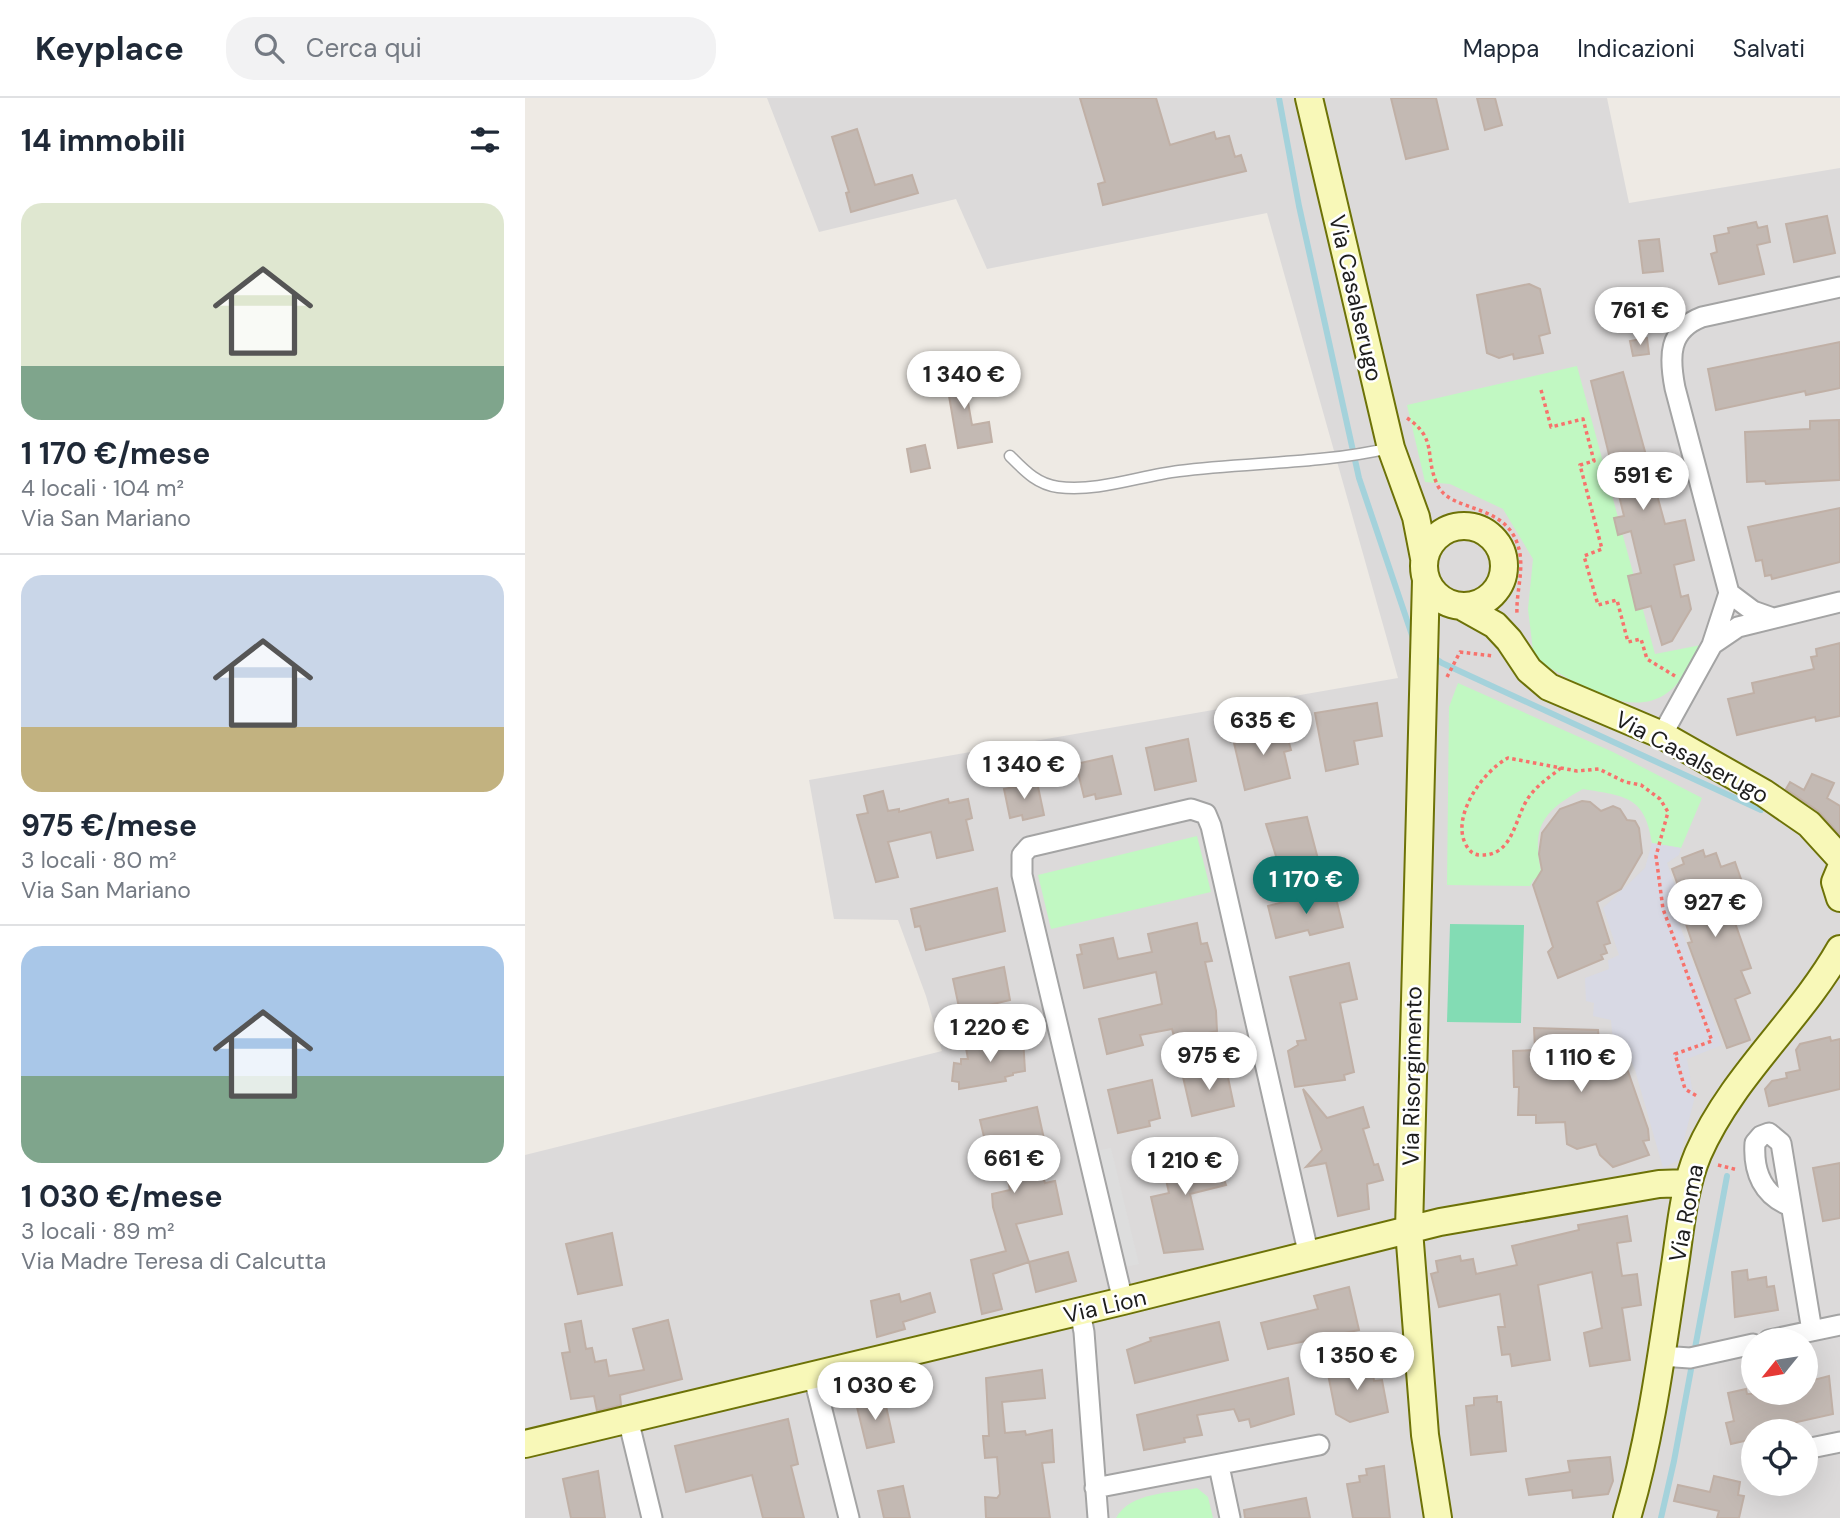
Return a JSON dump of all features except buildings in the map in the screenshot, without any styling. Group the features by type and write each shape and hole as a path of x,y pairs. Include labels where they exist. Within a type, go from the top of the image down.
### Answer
{"street":[{"name":"Via Casalserugo","path":"1310,98 1391,448 1422,535 1425,569"},
{"path":"1662,735 1712,645 1729,593 1675,388 1669,360 1673,341 1690,321 1702,317 1840,287"},
{"path":"1409,496 1441,523 1477,528 1496,541 1504,562 1500,584 1484,601 1459,606 1438,615 1423,635"},
{"path":"1455,526 1435,537 1425,569 1440,598 1459,606"},
{"name":"Via Risorgimento","path":"1425,569 1423,635 1434,677 1409,1230 1425,1435 1439,1518"},
{"name":"Via Casalserugo","path":"1500,584 1510,636 1529,670 1549,687 1662,735 1764,793 1809,824 1840,858"},
{"path":"1729,593 1753,611 1770,617"},
{"path":"1712,645 1738,627 1840,602"},
{"name":"Via Casalserugo","path":"1459,606 1510,636"},
{"path":"1123,1301 1022,875 1022,855 1029,847 1191,809 1206,814 1214,839 1308,1256"},
{"path":"1840,870 1835,882 1840,898"},
{"name":"Via Roma","path":"1627,1518 1669,1357 1688,1183 1698,1154 1721,1110 1760,1054 1823,976 1840,949"},
{"path":"1791,1206 1770,1194 1757,1170 1755,1143 1761,1136 1769,1133 1781,1143 1811,1328"},
{"name":"Via Lion","path":"525,1444 1080,1312 1409,1230 1659,1184 1688,1183"},
{"path":"1080,1312 1098,1518"},
{"path":"1818,1330 1840,1325"},
{"path":"1669,1357 1701,1356 1741,1347"},
{"path":"813,1374 849,1518"},
{"path":"628,1419 652,1518"},
{"path":"1818,1447 1840,1442"},
{"path":"1095,1488 1319,1445"},
{"path":"1219,1466 1230,1518"}],"lane":[{"path":"1010,456 1033,479 1055,486 1079,489 1178,471 1341,459 1391,448"}],"path":[{"path":"1541,390 1552,427 1583,419 1594,461 1580,465 1602,549 1584,556 1598,604 1617,600 1628,642 1641,639 1647,659 1679,678 1683,671"},
{"path":"1404,416 1427,435 1437,485 1445,495 1500,520 1516,543 1520,555 1510,636 1494,656 1464,652 1457,655 1434,677"},
{"path":"1561,768 1533,791 1521,808 1508,844 1495,854 1478,855 1468,850 1463,838 1462,823 1468,806 1486,776 1508,758 1532,760 1577,771 1599,769 1625,782 1641,785 1660,799 1668,812 1656,856 1663,909 1712,1041 1675,1054 1685,1090 1697,1096"},
{"path":"1709,1162 1745,1173 1757,1170"}],"shaded area":[{"path":"767,98 1607,98 1629,203 1840,168 1840,1518 525,1518 525,1155 942,1051 926,996 898,920 834,919 809,780 1398,678 1267,213 987,269 956,199 819,232"},
{"path":"1652,843 1681,848 1679,855 1667,863 1684,911 1676,914 1722,1045 1687,1059 1694,1100 1679,1160 1663,1168 1635,1070 1627,1052 1614,1054 1611,1020 1593,1016 1594,1003 1586,1001 1585,978 1609,969 1608,960 1619,955 1603,908 1645,868"},
{"path":"1111,1148 1139,1264 1124,1267 1096,1151"}],"green space":[{"path":"1577,366 1655,654 1701,645 1678,683 1667,693 1651,701 1634,703 1599,694 1534,659 1528,609 1533,559 1503,509 1450,484 1425,482 1407,405"},
{"path":"1458,683 1613,752 1702,798 1681,848 1652,843 1644,816 1631,801 1583,789 1557,806 1543,823 1538,845 1542,876 1534,879 1530,886 1447,885 1449,707"},
{"path":"1197,836 1211,892 1051,929 1038,875"},
{"path":"1450,924 1524,925 1521,1023 1447,1022"},
{"path":"1197,1488 1208,1497 1213,1518 1116,1518 1122,1509 1141,1498"}],"waterway":[{"path":"1279,98 1299,206 1359,478 1414,641"},
{"path":"1430,655 1442,663 1761,810"},
{"path":"1661,1518 1727,1176"}]}
